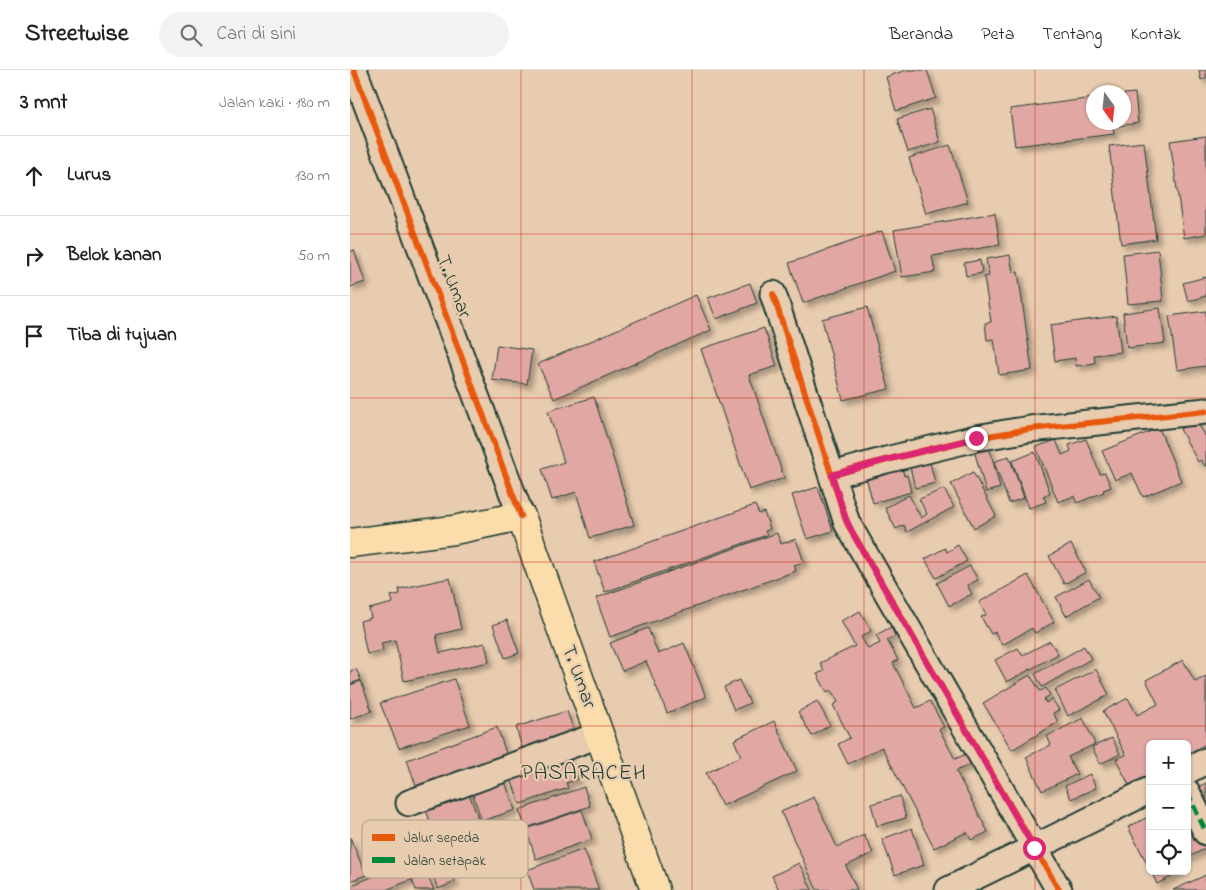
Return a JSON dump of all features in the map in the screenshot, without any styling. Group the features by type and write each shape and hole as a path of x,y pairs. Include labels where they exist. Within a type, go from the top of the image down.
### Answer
{"main road":[{"path":"350,543 454,530 521,516"},
{"name":"T. Umar","path":"521,516 655,890"}],"street":[{"name":"T. Umar","path":"354,70 521,516"},
{"path":"773,294 845,517 852,532 1059,890"},
{"path":"832,475 976,438 1030,428 1206,411"},
{"path":"409,803 599,735"},
{"path":"1191,769 1206,762"},
{"path":"948,890 1146,792"},
{"path":"1191,800 1206,832"}],"building":[{"path":"906,70 927,70 936,98 896,111 886,77"},
{"path":"1199,70 1206,70 1206,78 1201,80"},
{"path":"1131,93 1135,93 1138,123 1131,124"},
{"path":"1086,99 1086,130 1113,130 1114,134 1015,146 1010,109"},
{"path":"930,109 940,142 908,152 897,119"},
{"path":"1206,136 1206,234 1184,238 1170,141"},
{"path":"1144,142 1156,239 1121,244 1109,146"},
{"path":"950,145 968,202 926,214 909,158"},
{"path":"995,213 1000,245 932,256 935,272 902,277 894,230"},
{"path":"882,231 895,271 803,303 789,263"},
{"path":"354,250 365,282 350,287 350,252"},
{"path":"1158,250 1163,301 1128,304 1123,254"},
{"path":"1010,255 1013,273 1018,272 1032,370 999,375 994,339 987,340 985,323 991,322 984,277 989,276 986,259"},
{"path":"980,260 982,273 966,276 964,263"},
{"path":"1206,277 1206,296 1188,301 1183,283"},
{"path":"750,283 757,303 716,319 708,298"},
{"path":"696,295 711,330 554,399 538,364"},
{"path":"867,307 889,389 843,400 822,319"},
{"path":"1160,308 1165,343 1127,348 1123,313"},
{"path":"1206,311 1206,366 1177,370 1169,316"},
{"path":"1116,316 1121,352 1094,355 1095,363 1076,366 1075,358 1055,361 1050,325"},
{"path":"764,328 777,366 749,375 784,478 749,490 701,349"},
{"path":"497,345 532,350 527,384 492,380"},
{"path":"594,397 634,525 590,538 576,492 552,500 542,469 564,462 548,411"},
{"path":"1196,420 1206,437 1205,466 1201,460 1198,462 1180,429"},
{"path":"1159,428 1181,481 1143,497 1132,473 1115,480 1102,451"},
{"path":"1086,439 1100,474 1105,473 1111,487 1103,490 1104,492 1077,503 1074,496 1058,502 1036,447 1056,440 1062,455 1071,451 1069,445"},
{"path":"989,446 1000,488 986,492 974,450"},
{"path":"1035,452 1050,493 1043,496 1046,502 1029,508 1012,461"},
{"path":"1009,456 1024,498 1009,503 994,462"},
{"path":"930,462 935,483 915,488 910,467"},
{"path":"902,467 904,476 907,475 911,492 873,503 866,477"},
{"path":"973,472 996,516 974,528 951,484"},
{"path":"818,487 833,531 807,539 792,495"},
{"path":"944,489 954,507 907,532 904,525 896,529 885,508 909,495 921,518 927,514 919,499"},
{"path":"755,505 759,514 764,512 770,529 765,531 767,535 605,592 594,562"},
{"path":"777,533 781,544 796,539 804,562 794,565 796,571 610,637 596,598"},
{"path":"1071,544 1086,572 1064,584 1049,556"},
{"path":"958,545 967,561 936,578 925,559 945,548 947,552"},
{"path":"970,566 978,580 967,585 972,594 949,606 937,583"},
{"path":"1028,575 1054,622 1035,633 1032,628 1002,645 995,632 991,634 981,617 986,615 979,602"},
{"path":"450,578 461,629 436,635 440,653 485,643 489,662 404,681 395,640 381,643 383,650 367,654 360,621 371,618 369,609 393,603 391,596 400,594 399,589"},
{"path":"1089,579 1099,597 1066,616 1056,597"},
{"path":"860,611 871,631 861,637 868,649 880,643 876,635 891,627 895,636 887,640 898,660 893,663 916,708 930,701 944,727 939,729 955,759 966,754 971,764 956,771 988,832 971,840 967,832 934,848 882,747 848,764 838,744 850,738 833,705 838,702 831,690 827,692 817,674 824,671 820,663 855,646 841,621"},
{"path":"507,620 519,653 505,658 493,625"},
{"path":"648,628 658,654 684,643 706,697 667,713 646,661 622,671 610,643"},
{"path":"1050,641 1058,654 1007,682 995,660 1018,648 1023,655"},
{"path":"1084,646 1091,659 1042,687 1035,674"},
{"path":"1183,660 1195,682 1206,676 1206,744 1191,752 1191,740 1146,740 1146,776 1129,785 1116,759 1126,755 1103,711 1128,698 1137,715 1158,704 1146,680"},
{"path":"356,669 361,680 350,684 350,671"},
{"path":"1096,669 1109,695 1068,716 1055,690"},
{"path":"1030,675 1040,691 1046,688 1050,695 1044,699 1046,703 1052,699 1059,710 1053,713 1058,722 1012,750 983,703"},
{"path":"454,679 470,725 399,748 380,703"},
{"path":"739,680 750,703 734,710 724,687"},
{"path":"361,681 372,711 350,719 350,685"},
{"path":"817,701 830,725 812,736 798,712"},
{"path":"567,711 575,734 523,751 516,727"},
{"path":"1083,718 1095,744 1068,757 1077,774 1042,791 1026,757 1051,745 1047,736"},
{"path":"774,721 797,771 722,806 706,773 741,756 734,740"},
{"path":"497,727 507,756 417,788 407,760"},
{"path":"1112,738 1120,754 1100,764 1092,747"},
{"path":"560,759 561,763 571,760 578,779 566,783 568,788 520,804 510,776"},
{"path":"1090,774 1096,788 1071,799 1065,786"},
{"path":"503,776 515,810 482,820 470,787"},
{"path":"1206,783 1206,812 1194,789"},
{"path":"584,787 590,806 528,827 528,820 523,820 519,810"},
{"path":"467,788 479,820 430,820 424,804"},
{"path":"900,796 906,818 877,826 871,804"},
{"path":"814,797 837,847 864,835 873,853 846,866 857,890 817,890 781,812"},
{"path":"1191,809 1206,838 1206,848 1191,856"},
{"path":"582,810 592,839 536,859 528,835 528,828"},
{"path":"1146,818 1146,861 1128,827"},
{"path":"912,828 924,865 895,875 882,839"},
{"path":"350,837 362,866 362,876 350,881"},
{"path":"584,849 599,890 534,890 528,870"},
{"path":"799,863 812,890 779,890 772,876"},
{"path":"1153,875 1175,875 1157,884"},
{"path":"1206,875 1206,889 1204,890 1173,890"},
{"path":"369,878 415,878 386,890 350,890 350,886"},
{"path":"429,878 434,890 416,890 412,880"},
{"path":"434,878 453,878 455,882 438,889"}],"marked path":[{"path":"1191,800 1206,832"}],"cycle path":[{"path":"354,70 521,516"},
{"path":"773,294 847,523 1059,890"},
{"path":"832,475 976,438 1030,429 1206,411"}],"district":[{"name":"PASARACEH","path":"584,774"}],"route":[{"path":"976,438 832,475 847,523 1034,848"}]}
